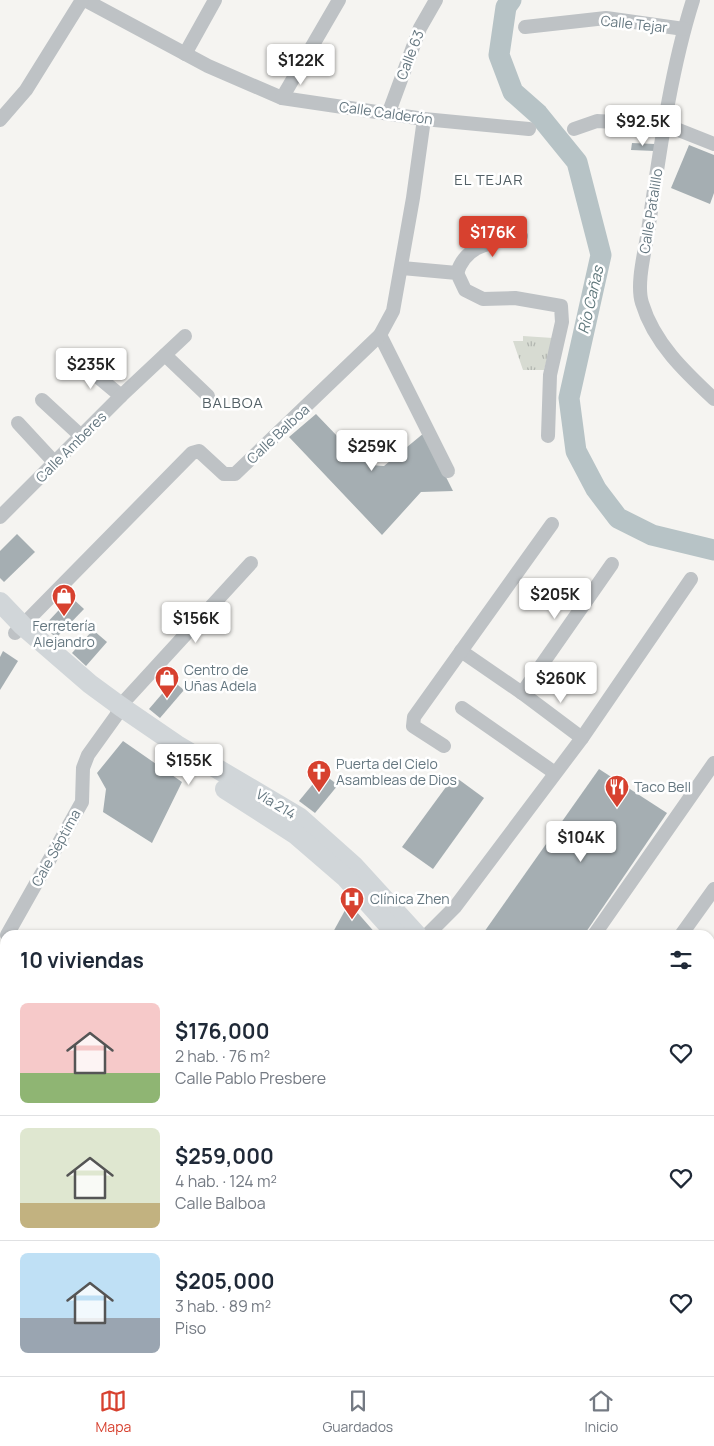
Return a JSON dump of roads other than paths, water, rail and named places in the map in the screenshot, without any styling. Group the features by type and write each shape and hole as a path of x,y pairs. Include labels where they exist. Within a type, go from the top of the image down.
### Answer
{"main road":[{"name":"Vía 214","path":"0,602 19,630"},
{"name":"Vía 214","path":"0,619 19,630 90,684 118,711 295,834 346,878 393,930"},
{"name":"Vía 214","path":"118,711 299,817 354,866 412,930"}],"street":[{"name":"Calle Calderón","path":"83,0 185,54 282,98 389,112 424,119 530,129"},
{"path":"0,120 26,90 83,0"},
{"path":"185,54 215,0"},
{"path":"282,98 339,0"},
{"name":"Calle 63","path":"389,112 420,28 436,0"},
{"name":"Calle Patalillo","path":"693,0 684,29 666,125 641,277 641,301 652,328 677,364 714,399"},
{"name":"Calle Tejar","path":"525,27 606,18 684,29"},
{"name":"Calle Balboa","path":"19,630 192,453 199,451 224,474 235,474 380,335 393,311 402,268 424,119"},
{"path":"574,129 597,121 666,125 714,144"},
{"path":"521,236 476,247 461,261 457,273 465,290 483,299 515,298 561,306 562,322 550,375 548,436"},
{"path":"402,268 457,273"},
{"path":"380,335 448,471"},
{"name":"Calle Amberes","path":"0,517 185,336"},
{"path":"165,355 208,396"},
{"path":"79,361 122,396"},
{"path":"42,400 81,436"},
{"path":"18,423 55,463"},
{"path":"444,746 414,726 412,721 552,524"},
{"name":"Cale Séptima","path":"10,930 82,802 83,768 88,755 118,711 252,563"},
{"path":"522,693 612,564"},
{"path":"432,930 455,907 582,738 691,579"},
{"path":"461,651 522,693 582,738"},
{"path":"462,708 555,773"},
{"path":"597,930 714,763"},
{"path":"685,930 714,890"}],"waterway":[{"name":"Río Cañas","path":"511,0 506,7 499,55 513,92 538,114 577,162 601,255 569,398 576,451 596,489 618,518 652,535 714,550"}],"place":[{"name":"Ferretería Alejandro","path":"64,617"},
{"name":"Centro de Uñas Adela","path":"167,699"},
{"name":"Puerta del Cielo Asambleas de Dios","path":"319,793"},
{"name":"Taco Bell","path":"617,808"},
{"name":"Clínica Zhen","path":"352,920"}],"district":[{"name":"EL TEJAR","path":"489,180"},
{"name":"BALBOA","path":"233,403"}]}
